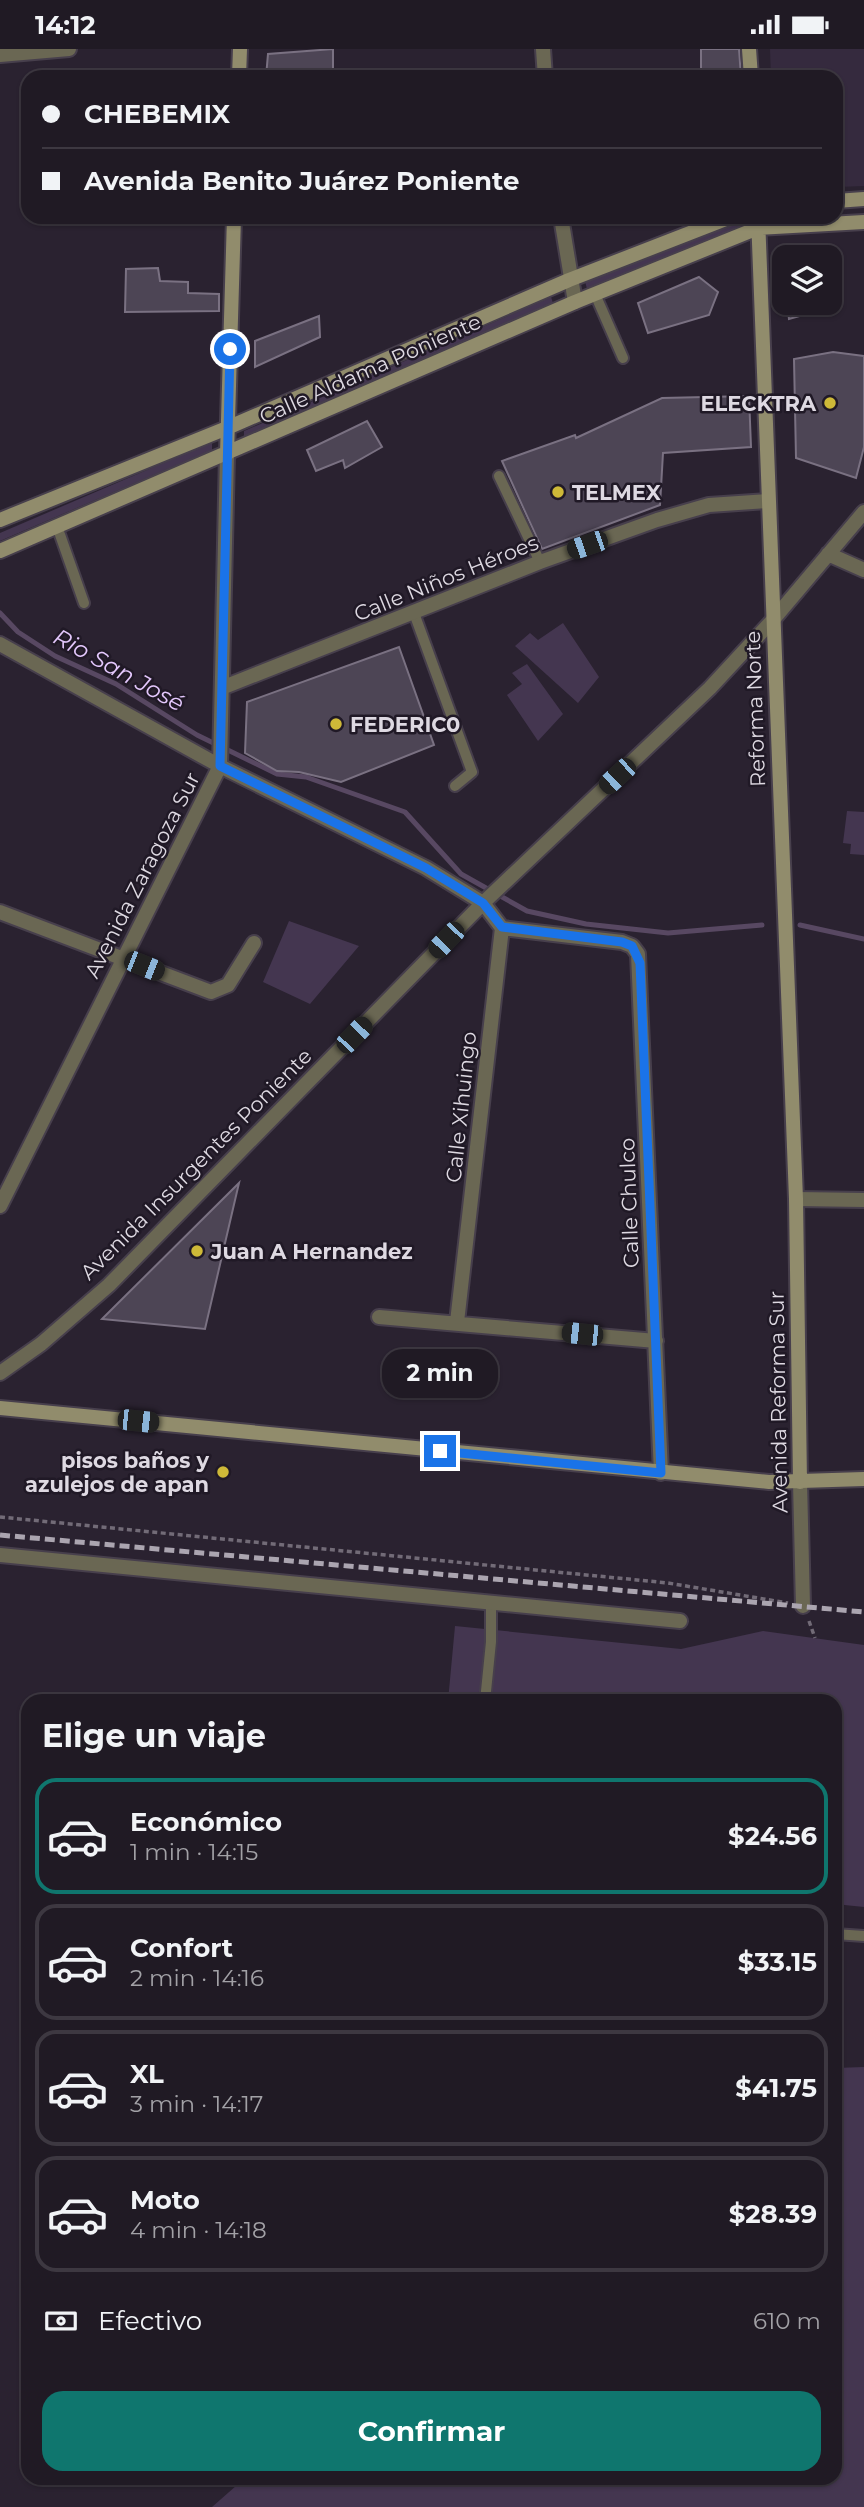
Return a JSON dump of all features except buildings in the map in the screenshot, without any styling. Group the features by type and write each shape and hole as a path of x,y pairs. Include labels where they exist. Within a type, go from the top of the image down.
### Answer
{"main road":[{"path":"239,70 240,49"},
{"path":"749,49 750,70"},
{"path":"843,200 864,199"},
{"name":"Calle Aldama Poniente","path":"843,222 864,222"},
{"path":"227,454 234,224"},
{"name":"Calle Aldama Poniente","path":"0,520 227,428 569,280 713,224"},
{"name":"Calle Aldama Poniente","path":"0,551 58,529 753,224"},
{"name":"Reforma Norte","path":"758,224 796,1199"},
{"name":"Avenida Reforma Sur","path":"796,1199 800,1482"},
{"path":"0,1408 769,1482 864,1479"}],"street":[{"path":"0,55 69,49"},
{"path":"543,49 544,70"},
{"path":"562,224 569,280 575,302"},
{"name":"Avenida Zaragoza Sur","path":"0,1206 221,759 227,454"},
{"name":"Calle Niños Héroes","path":"224,687 540,562 709,505 767,501"},
{"name":"Avenida Insurgentes Poniente","path":"0,1373 60,1328 109,1285 505,881 710,688 772,621 864,512"},
{"path":"828,554 864,570"},
{"path":"0,645 221,759 485,901 502,927"},
{"path":"0,912 211,992 228,985 254,943"},
{"name":"Calle Chulco","path":"502,927 622,942 632,946 638,954 641,971 661,1473"},
{"name":"Calle Xihuingo","path":"457,1322 502,927"},
{"path":"796,1199 864,1200"},
{"path":"379,1317 656,1341"},
{"name":"Avenida Reforma Sur","path":"800,1482 803,1606"},
{"path":"0,1555 680,1621"}],"lane":[{"path":"595,294 624,358"},
{"path":"499,476 540,562"},
{"path":"58,529 84,603"},
{"path":"414,614 470,767 471,775 455,786"},
{"path":"486,1694 491,1642 491,1604"},
{"path":"842,1934 864,1936"}],"path":[{"path":"0,1517 668,1583 803,1606"}],"shaded area":[{"path":"770,49 864,49 864,186 843,187 843,70 771,70"},
{"path":"735,224 743,224 743,227 587,289 585,281"},
{"path":"551,297 553,303 244,438 244,431"},
{"path":"212,442 212,450 0,541 0,533"},
{"path":"563,623 599,677 578,703 515,646 530,633 538,640"},
{"path":"527,664 563,714 538,741 507,695 522,684 512,673"},
{"path":"847,811 864,812 864,855 850,854 851,844 843,843"},
{"path":"289,921 359,946 310,1004 263,982"},
{"path":"455,1626 681,1649 763,1631 864,1645 864,1907 842,1905 842,1694 449,1694"},
{"path":"864,2067 864,2507 212,2507 237,2485 842,2485 842,2068"}],"waterway":[{"name":"Rio San José","path":"0,613 18,632 55,656 116,684 197,735 277,774 306,777 405,812 461,874 527,911 586,924 668,933 762,925"},
{"name":"Rio San José","path":"800,925 864,939"}],"railway":[{"path":"0,1535 864,1612"}],"place":[{"name":"ELECKTRA","path":"830,403"},
{"name":"TELMEX","path":"558,492"},
{"name":"FEDERIC0","path":"336,724"},
{"name":"Juan A Hernandez","path":"197,1251"},
{"name":"pisos baños y azulejos de apan","path":"223,1472"}],"route":[{"path":"230,349 224,687 220,766 426,868 483,903 502,927 622,942 632,946 640,963 661,1473 440,1451"}]}
